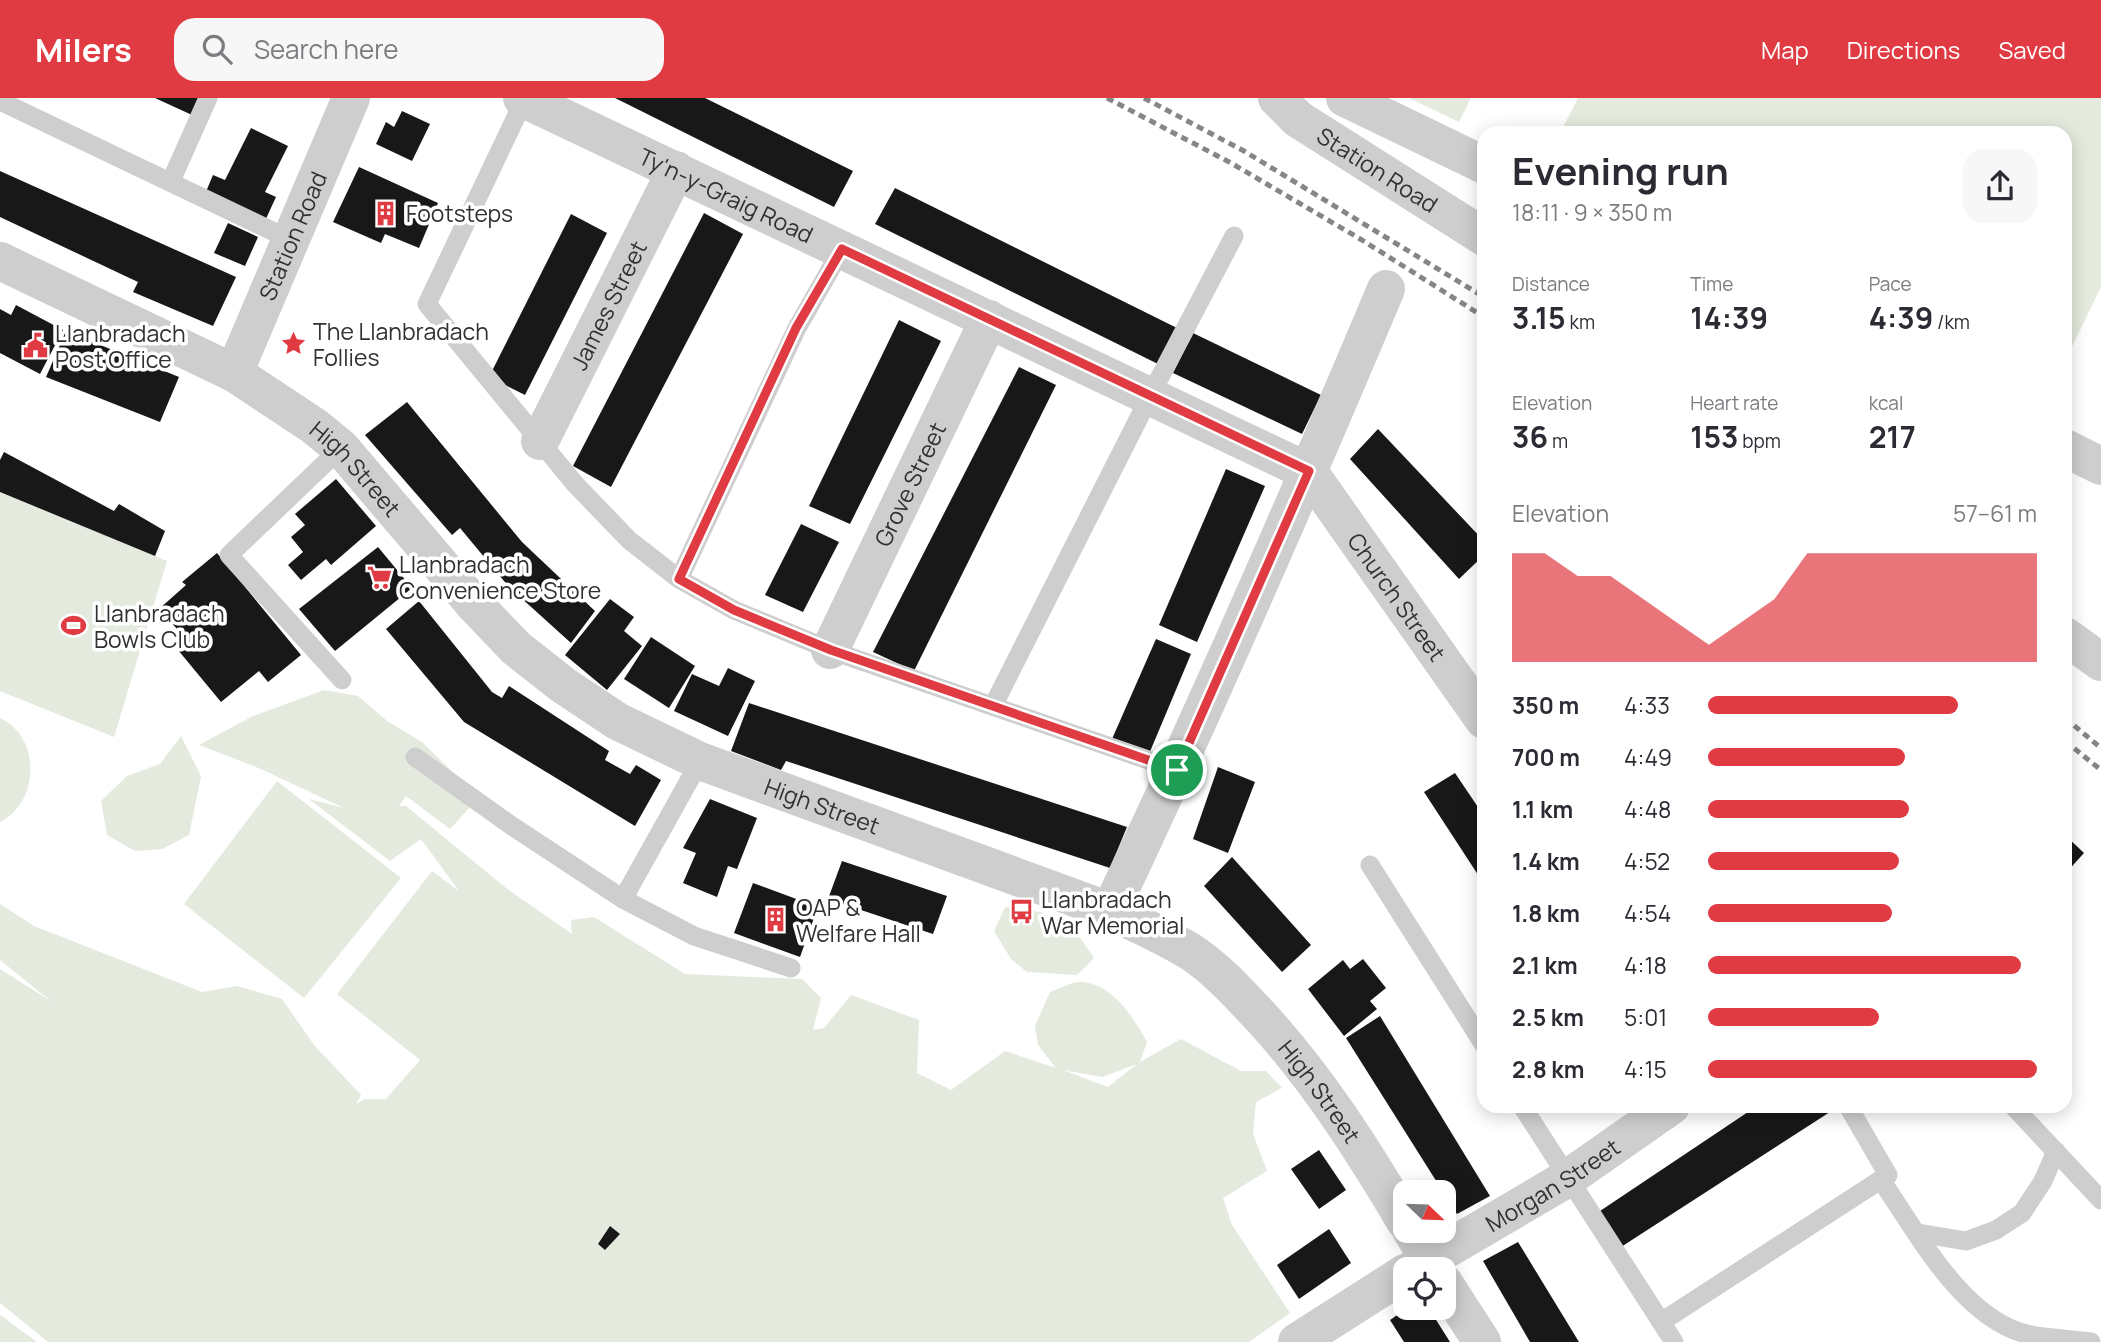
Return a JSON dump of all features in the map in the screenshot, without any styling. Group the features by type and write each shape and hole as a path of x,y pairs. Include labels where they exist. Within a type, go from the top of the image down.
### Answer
{"street":[{"name":"Ty'n-y-Graig Road","path":"524,98 1309,471"},
{"name":"Station Road","path":"1277,98 1298,119 1477,233"},
{"path":"1345,98 1477,162"},
{"name":"Station Road","path":"234,373 290,240 338,102"},
{"name":"James Street","path":"540,441 676,170"},
{"name":"High Street","path":"0,261 234,373 285,405 341,448 473,603 516,648 563,685 617,721 700,761 1110,911 1193,953 1230,984 1298,1058 1349,1128 1393,1201"},
{"path":"1110,911 1177,770 1386,289"},
{"name":"Grove Street","path":"831,650 989,319"},
{"path":"2072,452 2101,466"},
{"name":"Church Street","path":"1309,471 1477,710"},
{"path":"2072,641 2101,662"},
{"name":"Morgan Street","path":"1435,1257 1568,1178 1661,1113"},
{"name":"Morgan Street","path":"1307,1339 1393,1283"},
{"path":"1456,1308 1482,1342"}],"lane":[{"path":"170,181 208,98"},
{"path":"524,98 427,304 575,484 629,540 679,579 734,610 831,650 1177,770"},
{"path":"0,101 290,240"},
{"path":"993,706 1234,236"},
{"path":"679,579 796,328 842,249"},
{"path":"341,448 229,555 342,680"},
{"path":"415,757 512,827 623,899 694,936 791,968"},
{"path":"623,899 700,761"},
{"path":"1370,865 1477,1034"},
{"path":"1526,1113 1674,1342"},
{"path":"1661,1322 1888,1175 1852,1113"},
{"path":"2020,1113 2101,1200"},
{"path":"1918,1233 1966,1241 1996,1230 2022,1213 2043,1181 2056,1151"},
{"path":"1881,1180 1952,1283 1990,1319 2026,1334 2091,1342"}],"shaded area":[{"path":"1409,98 1471,98 1459,122"},
{"path":"1578,98 2101,98 2101,287 2072,347 2072,126 1564,126"},
{"name":"Llanbradach Bowls Club","path":"0,492 167,561 114,737 0,691"},
{"path":"324,690 358,696 387,721 422,742 466,785 471,806 450,829 406,796 399,806 406,806 506,888 572,934 571,920 594,917 685,974 802,979 821,998 813,1030 824,1028 851,995 919,1020 917,1073 951,1090 1005,1051 1056,1068 1038,1045 1035,1026 1050,992 1077,982 1103,988 1129,1013 1147,1042 1140,1062 1181,1039 1241,1071 1266,1071 1282,1088 1256,1102 1253,1134 1267,1171 1223,1198 1232,1225 1290,1313 1249,1342 48,1342 0,1303 0,969 52,1002 0,960 0,904 34,926 202,992 237,986 282,999 314,1045 361,1095 356,1104 365,1099 386,1099 420,1060 337,994 432,871 459,891 421,839 390,861 309,799 344,808 261,769 199,745 253,716","holes":["1137,1064 1108,1087 1063,1070 1102,1077"]},
{"path":"0,718 13,727 23,739 29,754 30,770 23,800 13,813 0,822"},
{"path":"181,736 201,776 189,835 162,849 135,851 107,835 101,801 127,776 160,764"},
{"path":"277,781 401,878 304,998 184,904"},
{"path":"1005,907 1041,912 1075,930 1094,958 1077,975 1027,972 1011,959 994,931"},
{"path":"0,1315 3,1317 37,1342 0,1342"}],"building":[{"path":"155,98 201,98 192,115"},
{"path":"615,98 705,98 853,171 834,207"},
{"path":"402,111 430,124 412,161 376,144 386,122 394,127"},
{"path":"251,128 288,146 265,192 276,197 264,223 205,194 213,175 225,180"},
{"name":"Footsteps","path":"359,167 438,203 419,248 385,234 381,243 333,222"},
{"path":"0,171 236,277 213,326 133,292 138,282 0,217"},
{"path":"895,188 1177,328 1160,365 875,224"},
{"path":"704,213 743,234 611,487 573,466"},
{"path":"571,214 607,233 525,395 489,377"},
{"path":"228,223 258,237 245,266 214,253"},
{"path":"16,305 63,330 40,374 0,353 0,309 11,315"},
{"path":"899,320 941,341 850,524 809,506"},
{"path":"66,331 179,377 160,422 46,377"},
{"path":"1193,333 1321,395 1302,434 1173,373"},
{"path":"1019,367 1056,385 914,671 873,652"},
{"path":"407,402 522,542 595,611 571,643 509,587 460,528 452,535 365,435"},
{"path":"1378,429 1477,534 1477,562 1459,579 1350,459"},
{"name":"Llanbradach Bowls Club","path":"4,452 114,511 119,504 165,531 155,556 0,492 0,460"},
{"path":"1226,469 1265,486 1197,642 1159,625"},
{"path":"336,479 376,526 331,565 326,559 301,580 288,565 303,552 291,537 305,525 295,514"},
{"path":"801,524 839,542 803,612 765,595"},
{"path":"378,547 412,588 335,651 299,609"},
{"path":"217,553 301,655 268,682 259,671 221,702 178,650 186,639 159,609 186,585 182,582"},
{"path":"610,599 634,617 624,631 642,646 607,690 565,655"},
{"path":"419,601 492,692 502,698 509,686 609,751 605,760 630,774 636,765 661,780 635,826 464,722 386,629"},
{"path":"651,637 695,666 669,708 624,679"},
{"path":"1156,639 1191,654 1149,754 1112,739"},
{"path":"728,668 755,681 728,736 674,711 692,674 719,686"},
{"path":"749,703 1127,827 1110,868 786,761 781,770 731,751"},
{"path":"1218,767 1255,782 1228,853 1193,839"},
{"path":"1455,773 1477,806 1477,873 1424,792"},
{"path":"710,799 757,818 737,869 728,866 717,897 683,883 696,853 683,848"},
{"path":"2072,842 2084,853 2072,866"},
{"path":"1232,857 1311,945 1282,972 1204,886"},
{"path":"842,861 947,896 933,934 828,899"},
{"name":"OAP & Welfare Hall","path":"753,883 818,907 800,957 734,933"},
{"path":"1363,959 1386,988 1370,1001 1377,1009 1344,1036 1308,989 1343,960 1350,969"},
{"path":"1380,1016 1490,1196 1457,1214 1456,1180 1436,1180 1346,1038"},
{"path":"1747,1113 1828,1113 1621,1247 1597,1213"},
{"path":"1319,1150 1346,1190 1319,1209 1291,1169"},
{"path":"610,1226 620,1234 605,1250 598,1244"},
{"path":"1329,1229 1351,1263 1299,1299 1277,1265"},
{"path":"1518,1242 1579,1342 1530,1342 1483,1261"},
{"path":"1390,1320 1436,1320 1450,1342 1404,1342"}],"railway":[{"path":"1107,98 1231,163 1362,240 1477,313"},
{"path":"1144,98 1244,151 1477,293"},
{"path":"2072,724 2101,748"},
{"path":"2072,747 2101,770"}],"place":[{"name":"Footsteps","path":"386,213"},
{"name":"The Llanbradach Follies","path":"293,344"},
{"name":"Llanbradach Post Office","path":"35,346"},
{"name":"Llanbradach Convenience Store","path":"379,577"},
{"name":"Llanbradach Bowls Club","path":"74,626"},
{"name":"Llanbradach War Memorial","path":"1021,912"},
{"name":"OAP & Welfare Hall","path":"776,920"}],"route":[{"path":"842,249 1309,471 1177,770 831,650 734,610 679,579 796,328 842,249"}]}
